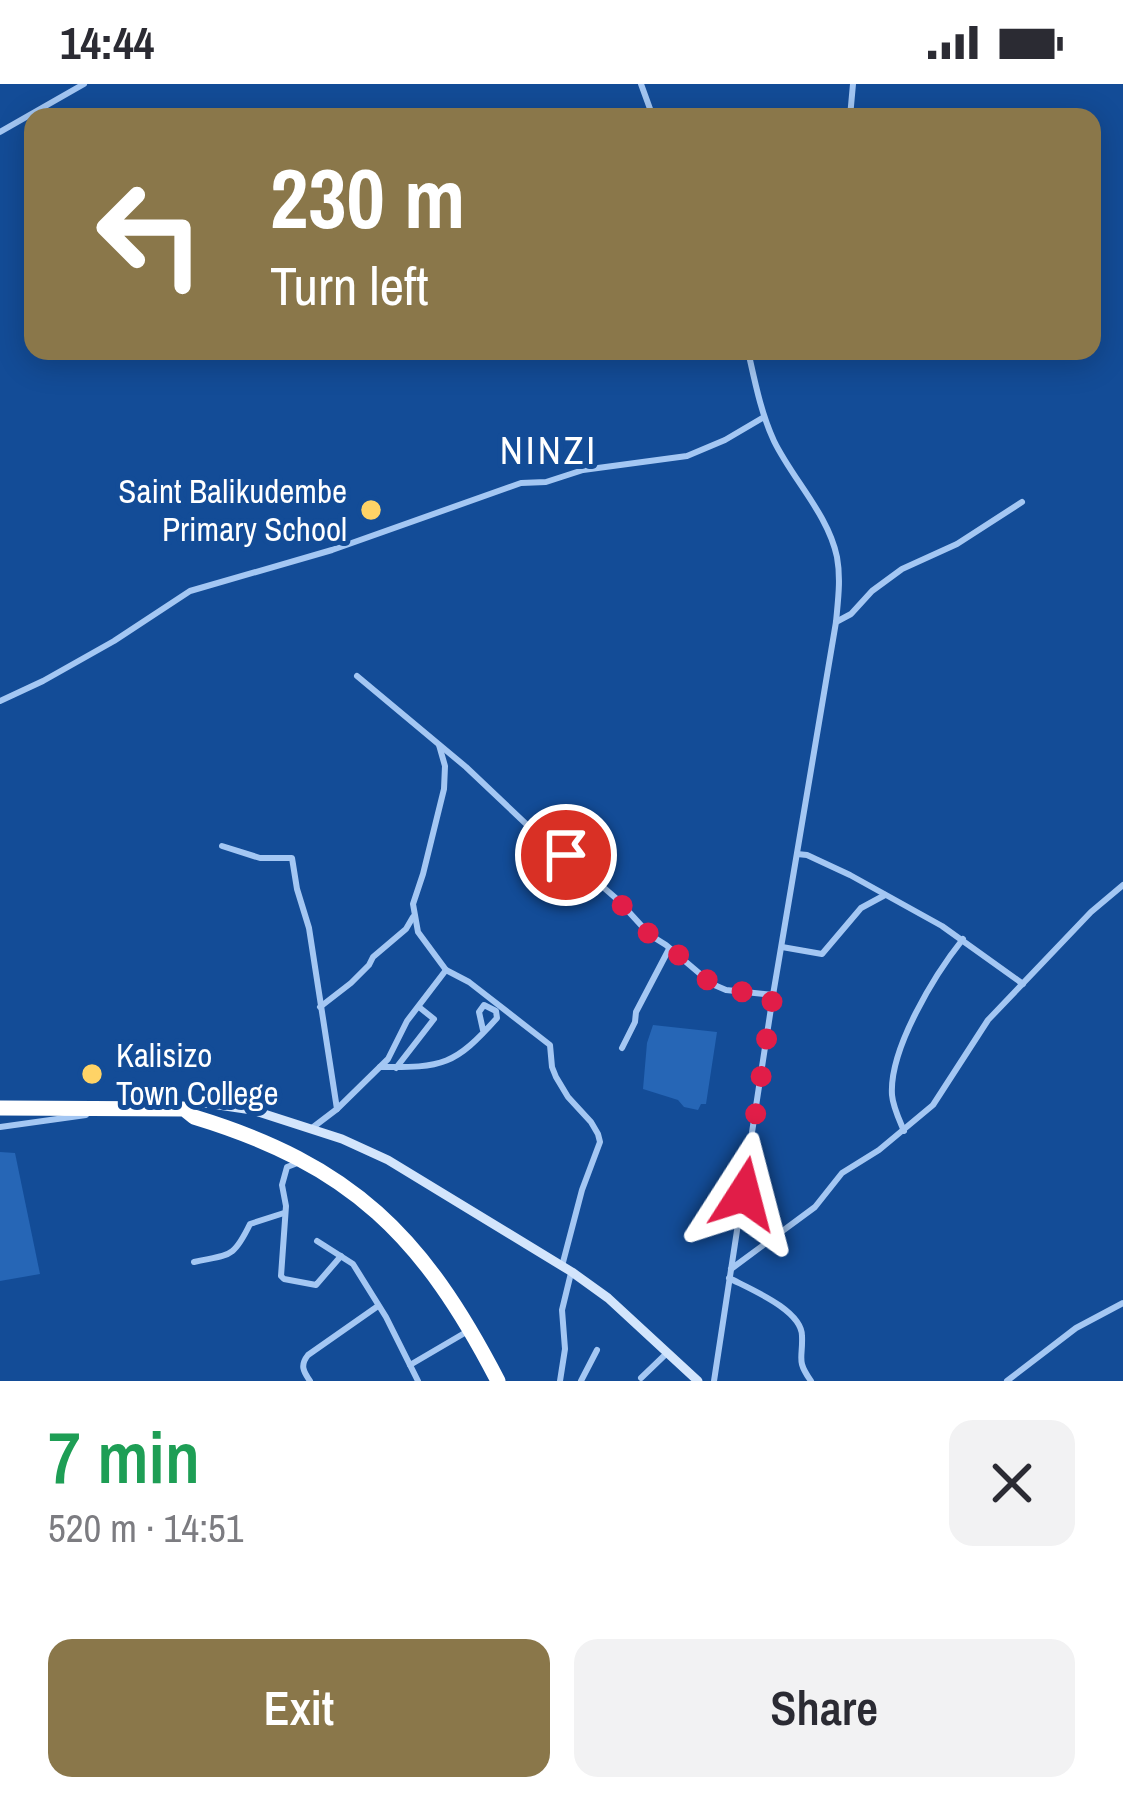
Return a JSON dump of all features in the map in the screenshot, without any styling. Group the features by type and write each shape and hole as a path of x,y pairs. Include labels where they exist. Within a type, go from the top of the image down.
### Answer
{"highway":[{"path":"0,1108 184,1109 194,1117 286,1150 341,1183 404,1237 440,1281 497,1381"}],"street":[{"path":"42,108 83,84"},
{"path":"714,1381 840,584 834,546 824,523 764,418 750,360"},
{"path":"0,700 114,641 190,591 332,550 521,483 687,456 764,418"},
{"path":"836,622 902,569 957,544 1022,502"},
{"path":"357,676 617,900 650,935 718,988 773,995"},
{"path":"439,746 445,766 444,789 412,904 418,932 446,970 469,982 550,1045 556,1077 600,1142 582,1190 567,1269 560,1381"},
{"path":"222,846 247,855 294,860 337,1109"},
{"path":"797,854 850,875 963,939 1023,984"},
{"path":"730,1274 815,1207 851,1166 904,1131 940,1097 982,1028 1091,912 1123,885"},
{"path":"782,947 822,954 861,908 886,895"},
{"path":"320,1006 351,983 406,929 414,914"},
{"path":"904,1131 892,1091 901,1051 916,1011 963,939"},
{"path":"622,1048 670,949"},
{"path":"312,1128 380,1067 406,1022 446,970"},
{"path":"396,1068 434,1018 418,1006"},
{"path":"380,1067 428,1067 463,1054 483,1030"},
{"path":"184,1109 205,1103 235,1107 312,1128 388,1160 608,1298 698,1381"},
{"path":"0,1127 131,1108"},
{"path":"304,1160 290,1165 282,1185 281,1278 316,1285 341,1256"},
{"path":"194,1262 233,1252 250,1224 285,1213"},
{"path":"317,1241 353,1264 418,1381"},
{"path":"730,1274 795,1318 802,1337 799,1361 811,1381"},
{"path":"1007,1381 1076,1328 1123,1303"},
{"path":"310,1381 302,1367 308,1354 378,1306"},
{"path":"410,1365 471,1330"},
{"path":"581,1381 597,1350"},
{"path":"641,1378 668,1352"}],"shaded area":[{"path":"653,1025 717,1032 706,1104 698,1110 643,1089"},
{"path":"0,1152 15,1153 40,1274 0,1281"}],"place":[{"name":"Saint Balikudembe Primary School","path":"371,510"},
{"name":"Kalisizo Town College","path":"92,1074"}],"district":[{"name":"NINZI","path":"549,450"}],"route":[{"path":"566,855 650,935 712,984 773,995 744,1194"}]}
